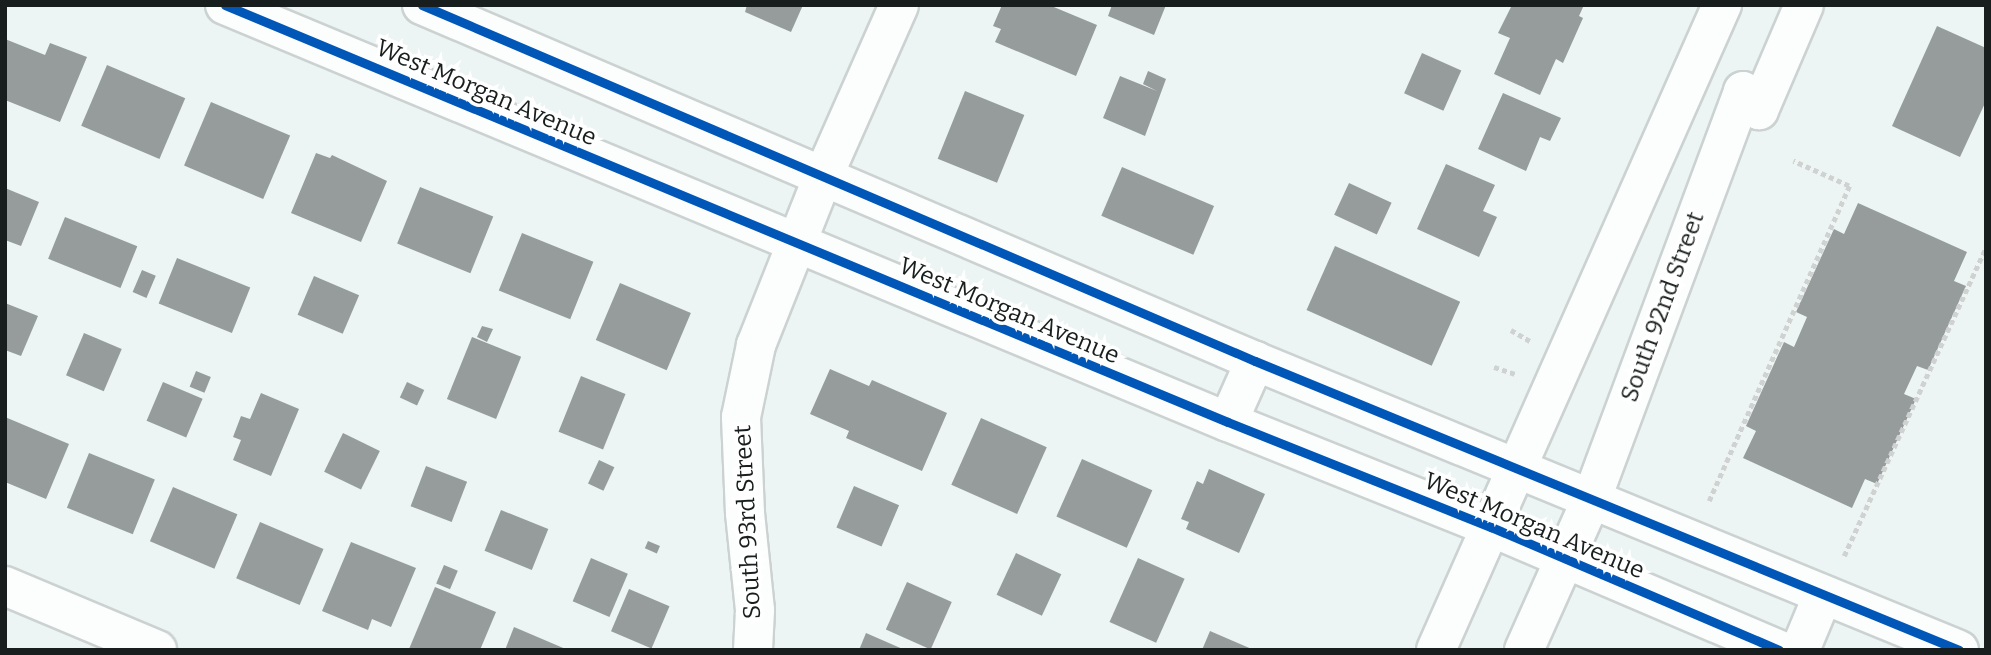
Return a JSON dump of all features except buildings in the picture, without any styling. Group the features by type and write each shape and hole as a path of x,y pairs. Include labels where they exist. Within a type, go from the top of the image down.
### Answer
{"street":[{"name":"West Morgan Avenue","path":"225,5 1228,422 1491,527 1779,650"},
{"name":"West Morgan Avenue","path":"422,5 822,179 1255,361 1959,650"},
{"name":"South 93rd Street","path":"753,650 755,610 745,513 741,417 755,345 822,179 899,5"},
{"path":"1436,650 1722,5"},
{"name":"South 92nd Street","path":"1524,650 1592,498 1743,91 1759,110 1804,5"},
{"path":"1228,422 1255,361"},
{"path":"5,586 143,647"},
{"path":"1800,650 1823,595"}],"path":[{"path":"1709,501 1849,186 1793,161"},
{"path":"1844,556 1986,247"},
{"path":"1511,330 1531,339 1525,351"},
{"path":"1494,367 1514,375 1520,363"}],"cycle path":[{"path":"225,5 1228,422 1491,527 1779,650"},
{"path":"422,5 1255,361 1959,650"}]}
